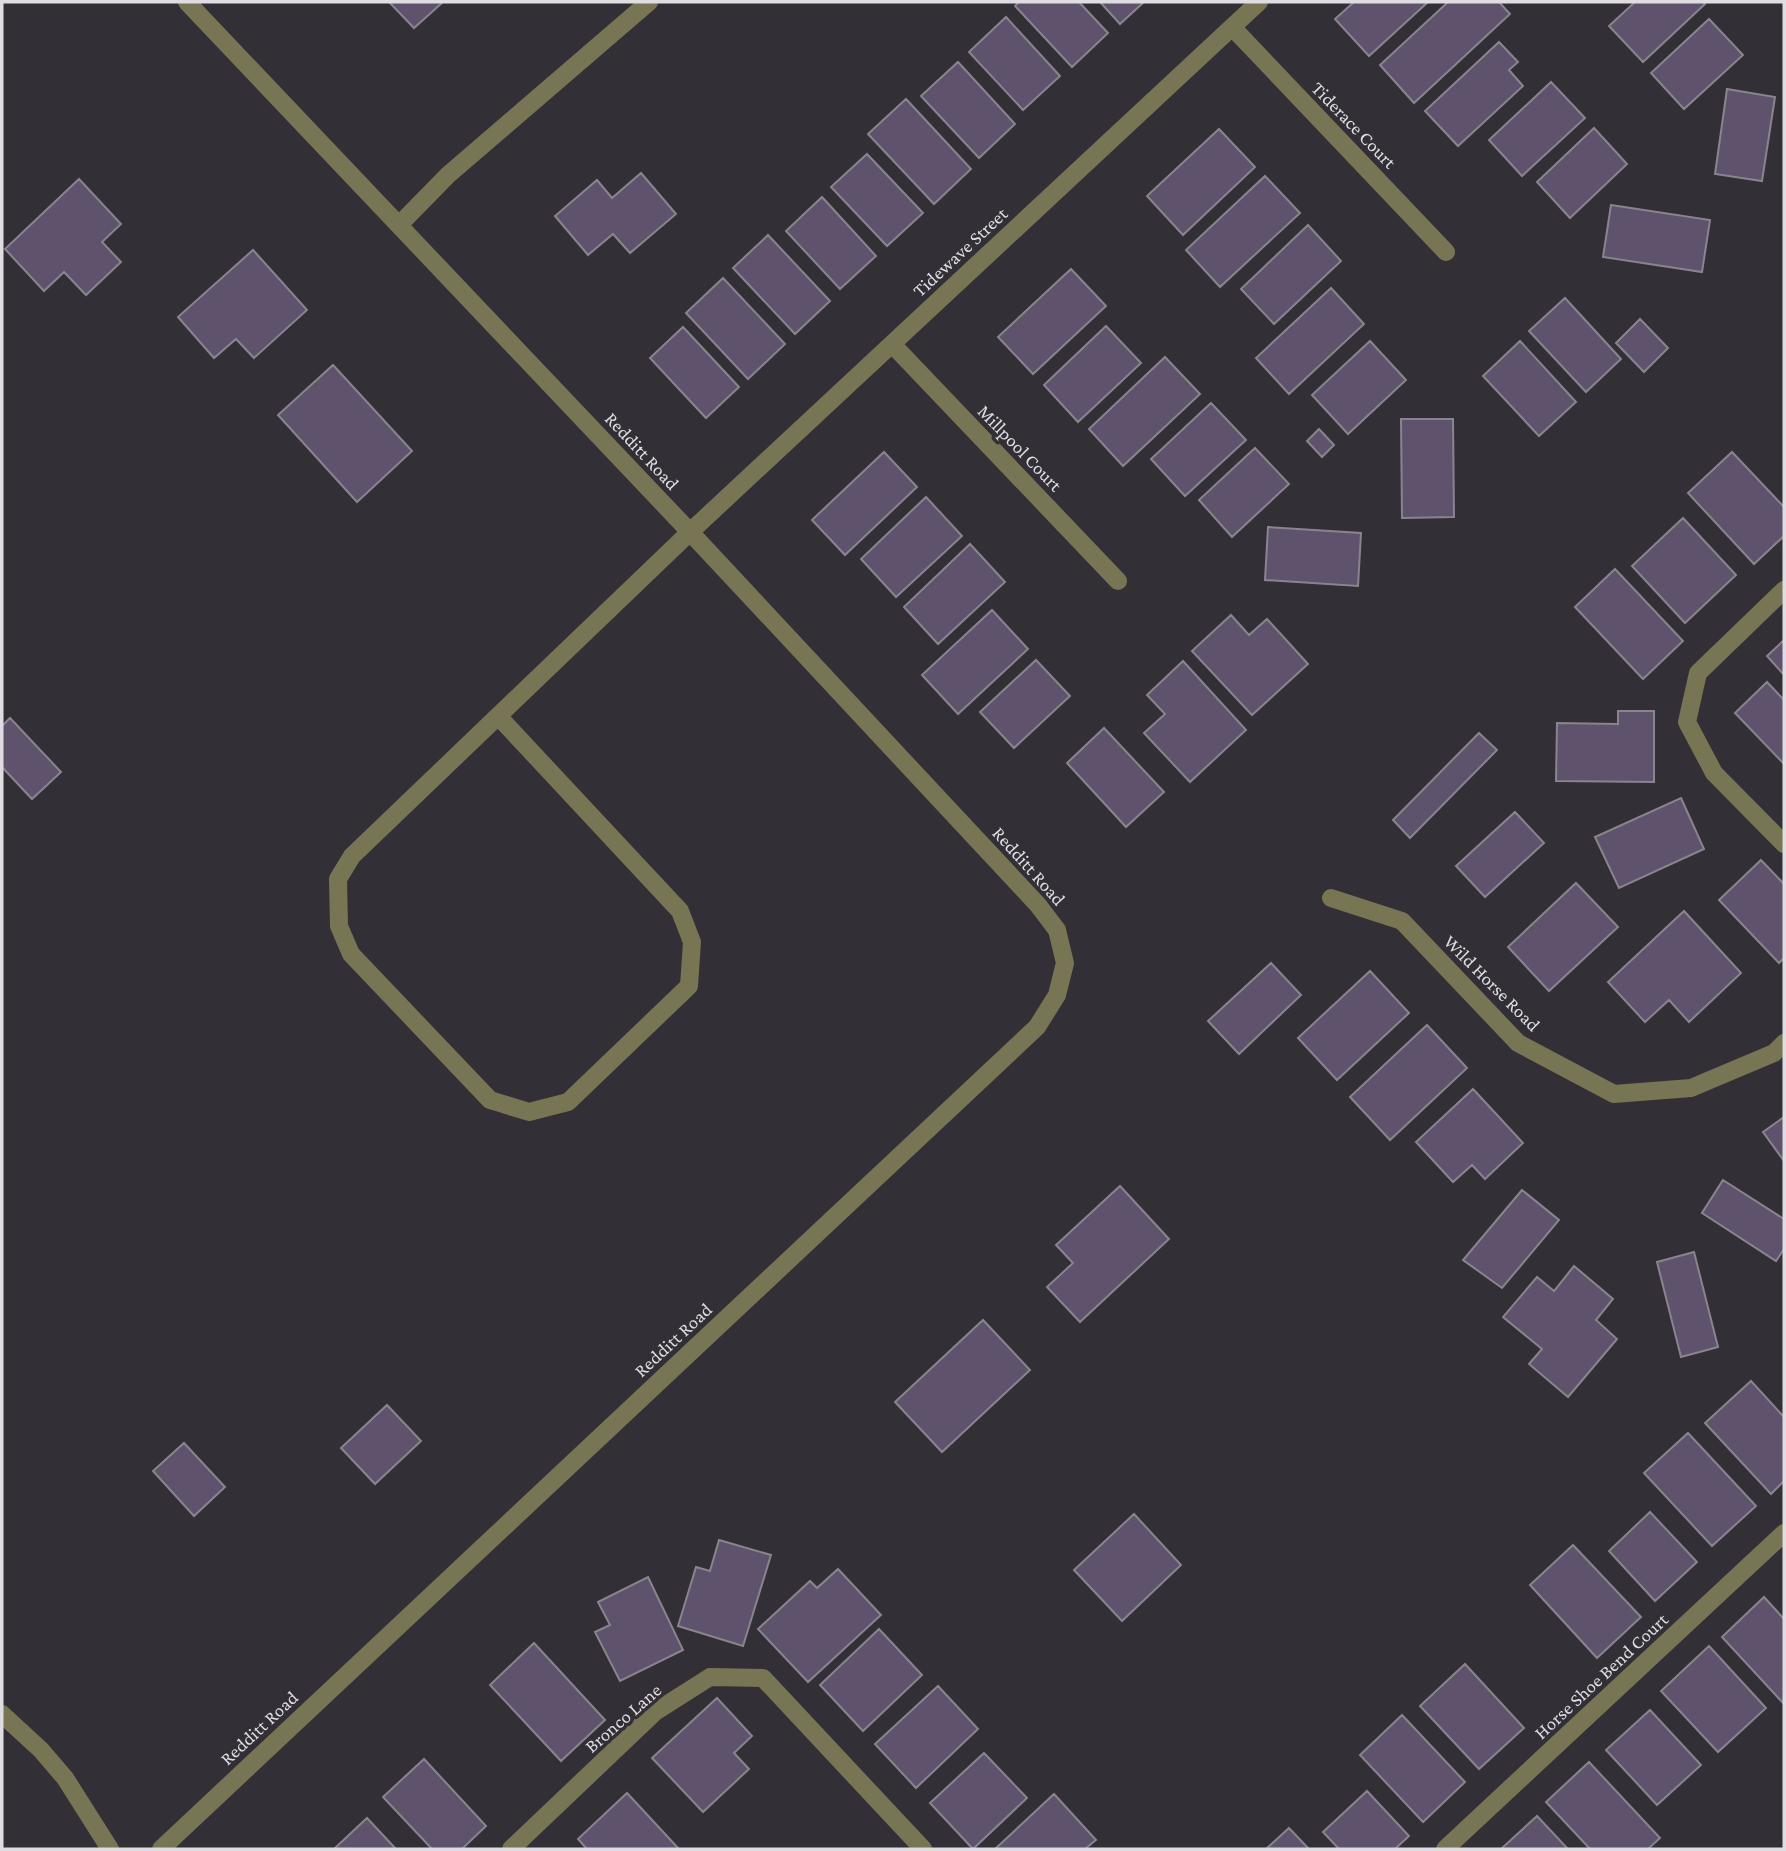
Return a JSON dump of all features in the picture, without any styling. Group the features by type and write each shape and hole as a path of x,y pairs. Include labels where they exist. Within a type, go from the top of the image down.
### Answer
{"street":[{"name":"Redditt Road","path":"160,1849 1037,1027 1057,995 1065,963 1057,930 1038,905 690,532 187,2"},
{"path":"399,225 449,175 649,2"},
{"name":"Tidewave Street","path":"498,716 680,911 692,942 690,985 568,1102 529,1112 490,1100 351,954 339,926 338,879 352,856 498,716 690,532 1259,2"},
{"name":"Tiderace Court","path":"1232,27 1446,252"},
{"name":"Millpool Court","path":"892,344 1118,581"},
{"path":"1784,590 1698,673 1687,722 1714,772 1784,844"},
{"name":"Wild Horse Road","path":"1331,898 1402,922 1518,1043 1614,1094 1691,1088 1774,1053 1784,1043"},
{"name":"Horse Shoe Bend Court","path":"1446,1849 1784,1533"},
{"name":"Bronco Lane","path":"511,1849 656,1713 710,1677 763,1678 923,1849"},
{"path":"2,1714 41,1750 65,1778 110,1849"}],"building":[{"path":"389,2 443,2 414,28"},
{"path":"1019,2 1079,2 1108,33 1072,67 1015,6"},
{"path":"1100,2 1144,2 1120,24"},
{"path":"1354,2 1428,2 1369,56 1335,19"},
{"path":"1448,2 1499,2 1510,14 1414,103 1380,65"},
{"path":"1635,2 1705,4 1643,62 1609,26"},
{"path":"1006,17 1060,76 1023,110 969,52"},
{"path":"1709,19 1743,55 1684,109 1651,73"},
{"path":"1499,42 1518,62 1509,70 1523,86 1458,146 1425,111"},
{"path":"958,62 1015,124 979,158 921,96"},
{"path":"1551,82 1585,118 1522,176 1489,140"},
{"path":"1727,89 1775,97 1762,181 1715,174"},
{"path":"906,99 971,169 934,204 868,134"},
{"path":"1594,128 1627,164 1570,218 1537,182"},
{"path":"1219,129 1255,167 1183,235 1147,196"},
{"path":"867,154 923,213 887,246 831,187"},
{"path":"641,173 676,214 630,253 613,234 588,255 555,216 597,180 612,198"},
{"path":"1265,176 1300,213 1220,287 1186,250"},
{"path":"79,179 121,224 102,242 121,262 86,295 64,272 44,291 5,249"},
{"path":"822,197 876,256 840,289 786,231"},
{"path":"1611,205 1710,220 1702,272 1603,257"},
{"path":"1308,225 1341,261 1274,324 1241,289"},
{"path":"768,235 830,301 795,334 733,268"},
{"path":"253,250 307,310 254,358 236,339 214,358 178,317"},
{"path":"1071,269 1106,306 1033,374 998,337"},
{"path":"723,278 785,344 748,379 686,313"},
{"path":"1331,288 1364,324 1289,394 1256,358"},
{"path":"1565,298 1621,359 1586,392 1529,331"},
{"path":"1640,319 1668,348 1644,372 1616,343"},
{"path":"1106,326 1141,363 1078,422 1044,385"},
{"path":"683,327 739,387 706,418 650,358"},
{"path":"1370,341 1406,380 1348,434 1312,395"},
{"path":"1520,341 1576,402 1539,436 1483,376"},
{"path":"1165,357 1200,394 1123,466 1089,429"},
{"path":"333,365 412,451 357,502 278,415"},
{"path":"1211,403 1246,440 1185,496 1151,459"},
{"path":"1401,419 1453,419 1454,517 1402,518"},
{"path":"1319,429 1334,445 1322,457 1307,441"},
{"path":"1255,448 1289,484 1232,537 1199,500"},
{"path":"884,452 917,487 845,555 812,520"},
{"path":"1732,452 1784,507 1784,536 1754,564 1688,493"},
{"path":"926,497 962,536 896,597 861,559"},
{"path":"1683,518 1736,575 1685,623 1632,566"},
{"path":"1268,527 1361,533 1358,586 1265,580"},
{"path":"970,544 1005,582 938,644 904,607"},
{"path":"1615,569 1683,641 1643,679 1575,607"},
{"path":"992,610 1028,649 958,714 922,675"},
{"path":"1231,615 1249,635 1267,619 1308,664 1252,715 1192,651"},
{"path":"1784,640 1784,675 1767,656"},
{"path":"1036,660 1070,696 1014,748 980,712"},
{"path":"1183,661 1246,730 1190,782 1144,733 1165,714 1147,695"},
{"path":"1767,682 1784,700 1784,764 1735,713"},
{"path":"1618,711 1654,711 1654,782 1556,781 1557,723 1618,724"},
{"path":"10,718 61,772 32,799 2,767 2,726"},
{"path":"1104,728 1164,792 1126,827 1067,763"},
{"path":"1479,733 1497,750 1410,838 1393,820"},
{"path":"1681,798 1704,849 1619,888 1595,837"},
{"path":"1515,812 1544,843 1485,897 1456,866"},
{"path":"1761,860 1784,884 1784,958 1779,963 1719,900"},
{"path":"1576,883 1618,927 1549,991 1508,947"},
{"path":"1684,911 1741,973 1689,1022 1669,1000 1645,1022 1608,982"},
{"path":"1271,963 1301,995 1239,1054 1208,1021"},
{"path":"1370,971 1409,1013 1337,1080 1298,1038"},
{"path":"1427,1025 1467,1068 1390,1140 1350,1097"},
{"path":"1473,1089 1523,1143 1485,1179 1472,1165 1453,1182 1416,1142"},
{"path":"1784,1117 1784,1161 1763,1132"},
{"path":"1723,1180 1784,1219 1784,1249 1776,1261 1702,1213"},
{"path":"1120,1186 1169,1239 1080,1322 1047,1287 1073,1263 1056,1245"},
{"path":"1522,1190 1559,1220 1502,1288 1463,1260"},
{"path":"1694,1252 1718,1347 1681,1357 1657,1262"},
{"path":"1574,1266 1613,1299 1596,1320 1617,1339 1568,1397 1529,1364 1542,1349 1503,1317 1537,1277 1554,1291"},
{"path":"983,1320 1030,1370 942,1452 895,1402"},
{"path":"1751,1381 1784,1417 1784,1481 1771,1494 1705,1423"},
{"path":"387,1405 421,1441 375,1484 341,1448"},
{"path":"1688,1433 1756,1506 1712,1546 1644,1473"},
{"path":"184,1443 225,1487 194,1516 153,1471"},
{"path":"1650,1512 1697,1562 1655,1601 1609,1551"},
{"path":"1134,1514 1181,1565 1122,1621 1074,1570"},
{"path":"719,1540 771,1555 743,1646 678,1626 696,1567 710,1571"},
{"path":"1573,1545 1641,1617 1597,1658 1530,1585"},
{"path":"838,1569 881,1615 808,1682 758,1629 810,1581 817,1588"},
{"path":"648,1577 683,1650 620,1681 595,1632 610,1625 598,1602"},
{"path":"1764,1597 1784,1619 1784,1704 1722,1637"},
{"path":"879,1629 922,1675 863,1731 820,1685"},
{"path":"534,1643 605,1720 561,1761 490,1685"},
{"path":"1709,1646 1766,1708 1718,1752 1661,1691"},
{"path":"1465,1664 1524,1728 1479,1769 1420,1706"},
{"path":"938,1686 978,1729 916,1788 875,1744"},
{"path":"717,1698 752,1736 734,1753 749,1769 703,1812 652,1758"},
{"path":"1650,1710 1701,1765 1657,1805 1606,1750"},
{"path":"1402,1715 1465,1782 1423,1822 1360,1755"},
{"path":"984,1753 1027,1798 973,1849 930,1803"},
{"path":"424,1759 486,1826 462,1849 432,1849 383,1797"},
{"path":"1589,1762 1660,1838 1648,1849 1590,1849 1546,1802"},
{"path":"1367,1791 1409,1836 1395,1849 1339,1849 1323,1832"},
{"path":"627,1793 679,1849 587,1849 578,1839"},
{"path":"1054,1794 1096,1840 1085,1849 995,1849"},
{"path":"1537,1816 1568,1849 1501,1849"},
{"path":"367,1818 396,1849 334,1849"},
{"path":"1289,1828 1309,1849 1266,1849"}]}
